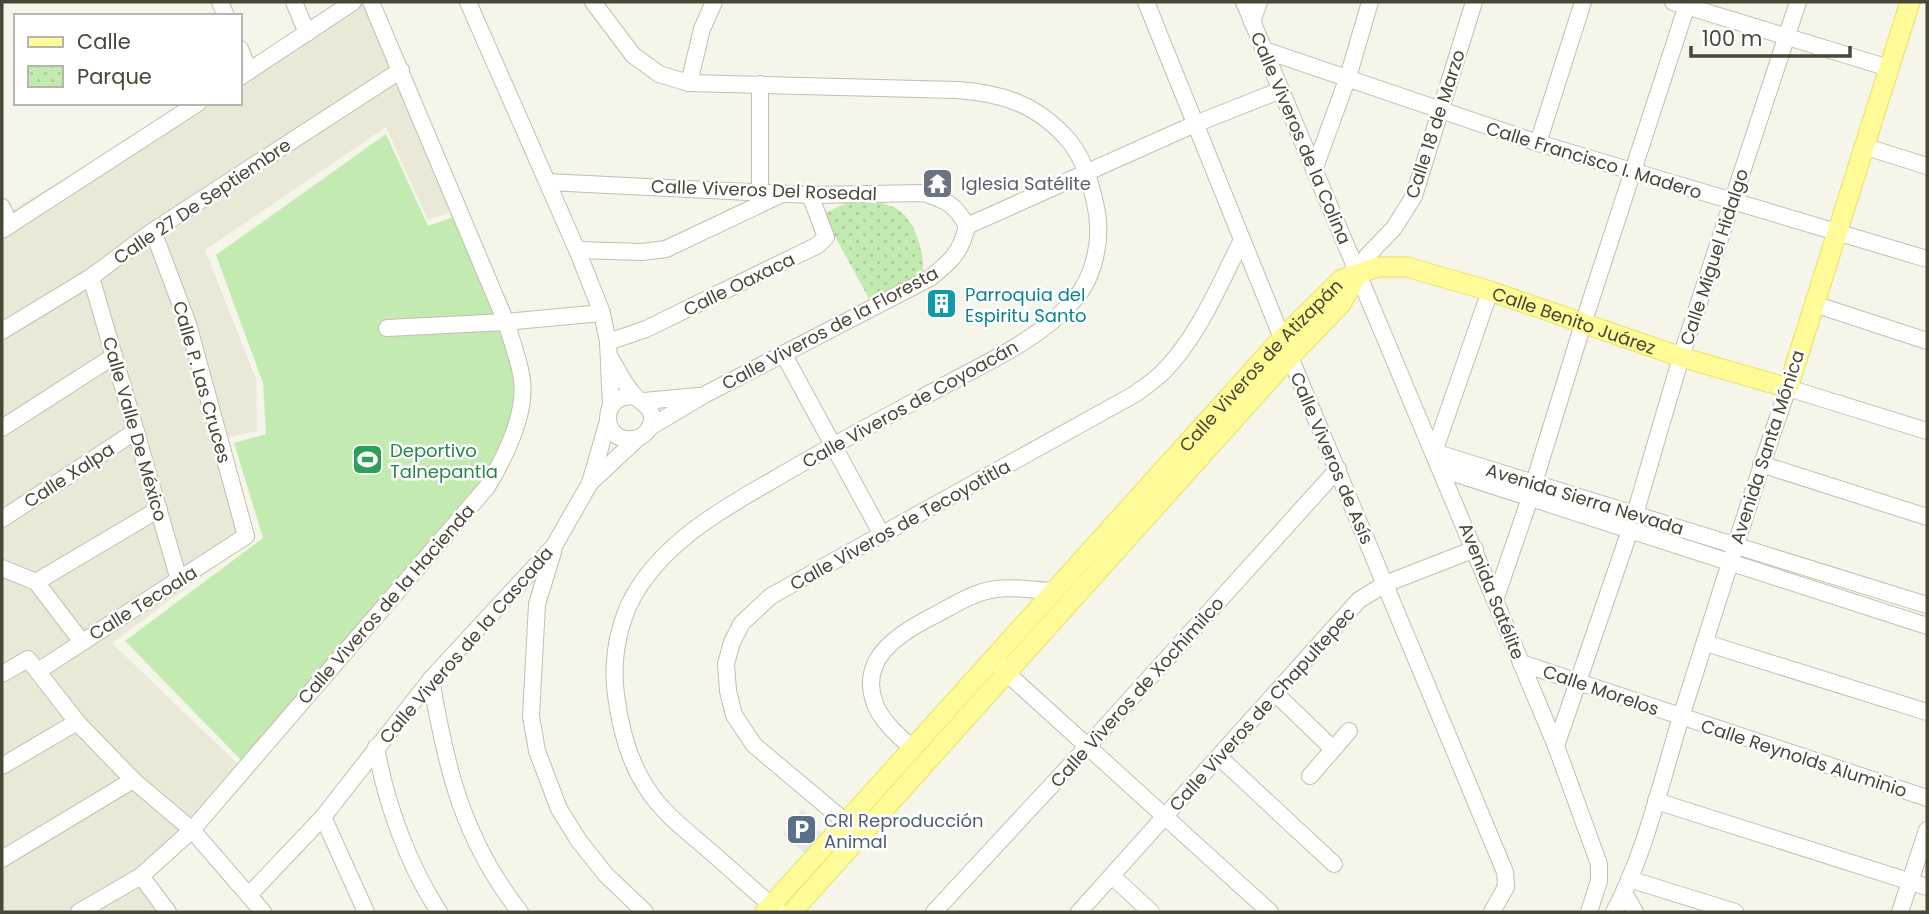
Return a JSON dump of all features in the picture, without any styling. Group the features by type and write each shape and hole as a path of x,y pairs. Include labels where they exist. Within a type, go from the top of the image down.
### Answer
{"main road":[{"name":"Avenida Santa Mónica","path":"1788,388 1910,2"},
{"name":"Calle Benito Juárez","path":"1358,274 1378,267 1407,267 1490,290 1681,357 1788,388"},
{"name":"Calle Viveros de Atizapán","path":"792,912 913,749 999,667 1055,591 1282,338 1333,286 1342,279 1358,274"},
{"name":"Calle Viveros de Atizapán","path":"772,910 853,829 999,667 1341,304 1350,293 1358,274"}],"street":[{"path":"294,2 307,33"},
{"path":"244,74 353,2"},
{"name":"Calle Viveros de la Hacienda","path":"137,880 192,830 487,487 513,434 522,397 522,376 506,322 371,2"},
{"name":"Calle Viveros de la Cascada","path":"249,895 323,817 431,679 554,546 590,483 610,413 608,348 602,313 468,2"},
{"name":"Calle Viveros de Coyoacán","path":"593,2 633,55 659,74 690,83 989,92 1017,101 1043,116 1070,142 1088,172 1099,220 1098,245 1089,273 1076,299 1047,327 1011,350 833,445 723,509 672,547 640,584 631,602 618,638 614,662 620,724 632,761 646,788 666,813 772,910"},
{"path":"690,83 702,29 714,2"},
{"name":"Calle Viveros de Asís","path":"1146,2 1504,872 1506,887 1492,912"},
{"name":"Calle Viveros de la Colina","path":"1244,2 1358,274"},
{"path":"1252,22 1259,2"},
{"path":"1314,170 1348,77 1370,2"},
{"name":"Calle 18 de Marzo","path":"1358,274 1367,256 1394,228 1414,197 1474,2"},
{"path":"1538,143 1583,2"},
{"name":"Calle Miguel Hidalgo","path":"1556,746 1632,522 1681,357 1798,2"},
{"path":"1495,600 1632,172 1682,3 1889,68"},
{"name":"Calle Francisco I. Madero","path":"1264,50 1538,143 1927,259"},
{"name":"Calle 27 De Septiembre","path":"2,331 90,277 153,231 401,70"},
{"path":"760,85 760,192"},
{"path":"967,226 1195,124 1281,89"},
{"path":"2,207 6,228 195,105"},
{"path":"1863,146 1927,166"},
{"name":"Calle Viveros Del Rosedal","path":"547,182 810,195 924,193 941,199 958,210 967,226"},
{"path":"577,250 642,252 666,249 782,194"},
{"name":"Calle Oaxaca","path":"608,348 818,245 826,237 810,195"},
{"name":"Calle Viveros de la Floresta","path":"650,427 704,395 930,278 949,263 962,246 967,226"},
{"name":"Calle P. Las Cruces","path":"153,231 188,324 246,534"},
{"name":"Calle Viveros de Tecoyotitla","path":"853,829 754,745 734,715 728,691 726,664 732,642 742,623 771,596 1135,394 1162,373 1187,341 1207,310 1242,240"},
{"name":"Avenida Satélite","path":"1358,274 1556,746 1599,864 1600,881 1588,912"},
{"name":"Calle Valle De México","path":"90,277 180,580"},
{"path":"1434,452 1490,290"},
{"path":"1814,304 1927,341"},
{"path":"387,328 506,322 602,313"},
{"name":"Calle Viveros de la Cascada","path":"608,348 640,399"},
{"path":"784,355 882,535"},
{"path":"2,428 114,356"},
{"path":"1788,388 1927,431"},
{"name":"Avenida Santa Mónica","path":"1627,886 1656,802 1761,464 1788,388"},
{"name":"Calle Viveros de la Floresta","path":"640,399 704,395"},
{"path":"620,398 640,399 650,409 650,427 637,439 618,437 611,430 610,413 620,398"},
{"name":"Calle Xalpa","path":"2,519 136,431"},
{"name":"Calle Viveros de la Cascada","path":"590,483 637,439"},
{"name":"Avenida Sierra Nevada","path":"1434,452 1532,491"},
{"path":"1761,464 1927,517"},
{"name":"Avenida Sierra Nevada","path":"1441,468 1532,491 1632,522 1735,545 1927,605"},
{"name":"Calle Viveros de Xochimilco","path":"934,912 1338,470"},
{"path":"36,582 159,509"},
{"name":"Avenida Sierra Nevada","path":"1632,522 1730,562 1927,626"},
{"name":"Calle Tecoala","path":"2,674 33,665 82,642 244,539 246,534"},
{"path":"554,546 537,604 531,716 537,751 559,809 579,841 606,875 645,912"},
{"name":"Calle Viveros de Chapultepec","path":"1080,912 1359,600 1385,584 1475,549"},
{"path":"2,568 36,582 82,642"},
{"path":"913,749 890,726 875,704 871,682 875,660 895,639 979,593 998,588 1055,591"},
{"path":"1706,643 1927,712"},
{"name":"Calle Morelos","path":"1521,663 1681,717"},
{"path":"33,665 77,722 133,780 192,830 263,912"},
{"path":"999,667 1270,912"},
{"path":"431,679 453,789 466,824 483,859 520,912"},
{"path":"1276,694 1333,749"},
{"name":"Calle Reynolds Aluminio","path":"1681,717 1927,798"},
{"path":"2,766 77,722"},
{"path":"1310,776 1349,731"},
{"path":"376,747 394,816 417,872 439,912"},
{"path":"1219,757 1334,864"},
{"path":"2,859 133,780"},
{"path":"1656,802 1927,887"},
{"path":"323,817 366,912"},
{"path":"1900,912 1927,831"},
{"path":"1112,876 1152,912"},
{"path":"79,912 137,880"},
{"path":"103,912 137,880"},
{"path":"137,880 168,912"},
{"path":"1597,912 1627,886"},
{"path":"1614,912 1627,886"},
{"path":"1627,886 1635,912"},
{"path":"1627,886 1735,912"}],"shaded area":[{"path":"362,2 368,2 451,212 428,220 386,127 205,250 256,379 257,431 228,437 252,539 112,643 250,776 142,874 173,912 2,912 2,216 188,105 242,105 242,73"},
{"name":"CRI Reproducción Animal","path":"802,809 815,822 812,826 823,835 805,854 783,834"}],"green space":[{"name":"Deportivo Talnepantla","path":"386,134 428,226 457,216 519,378 509,432 486,478 242,761 125,641 263,538 234,443 266,434 263,383 216,255"},
{"path":"860,197 889,205 904,214 915,231 923,261 922,279 873,306 823,214"}],"place":[{"name":"Iglesia Satélite","path":"938,183"},
{"name":"Parroquia del Espiritu Santo","path":"942,304"},
{"name":"Deportivo Talnepantla","path":"367,460"},
{"name":"CRI Reproducción Animal","path":"801,830"}]}
